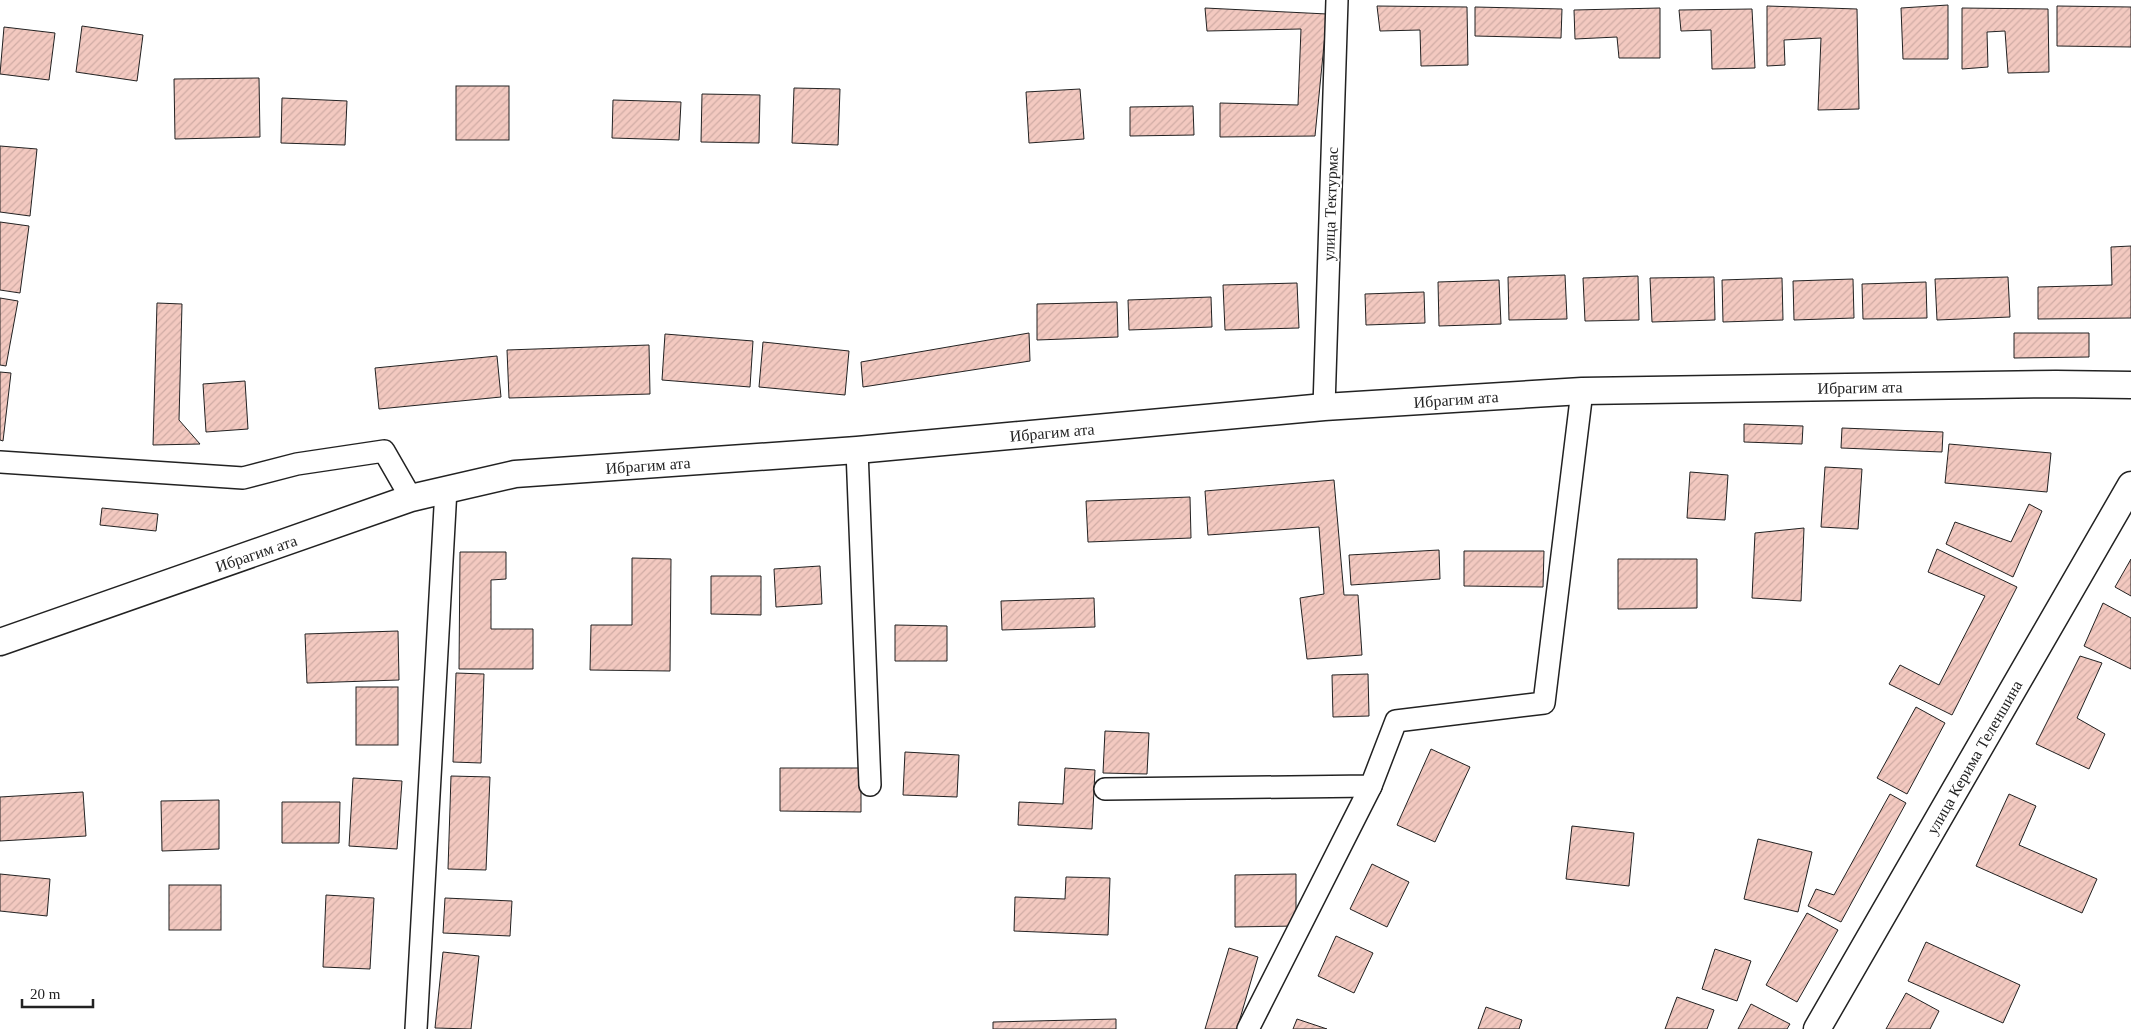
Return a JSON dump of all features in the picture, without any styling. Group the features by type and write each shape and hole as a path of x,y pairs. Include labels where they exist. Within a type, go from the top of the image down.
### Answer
{"street":[{"name":"улица Тектурмас","path":"1324,408 1337,0"},
{"name":"Ибрагим ата","path":"0,642 411,498 515,474 857,450 1324,408 1582,391 2056,384 2131,386"},
{"path":"1248,1029 1372,786 1396,721 1544,703 1582,391"},
{"path":"857,450 870,785"},
{"path":"0,462 243,478 297,464 384,451 411,498"},
{"name":"улица Керима Теленшина","path":"1817,1029 2131,486"},
{"path":"416,1029 446,489"},
{"path":"1105,788 1372,786"}],"building":[{"path":"1948,5 1948,59 1903,59 1901,8"},
{"path":"1377,6 1467,7 1468,65 1421,66 1420,30 1380,31"},
{"path":"1767,6 1857,9 1859,109 1818,110 1821,38 1784,40 1785,65 1767,66"},
{"path":"2057,6 2131,7 2131,47 2057,46"},
{"path":"1475,7 1562,9 1561,38 1475,36"},
{"path":"1205,8 1327,14 1315,136 1220,137 1220,103 1298,105 1301,29 1207,31"},
{"path":"1660,8 1660,58 1619,58 1617,37 1575,39 1574,10"},
{"path":"1962,8 2048,9 2049,72 2008,73 2005,31 1987,32 1988,67 1962,69"},
{"path":"1752,9 1755,68 1712,69 1711,30 1681,31 1679,10"},
{"path":"82,26 143,35 137,81 76,72"},
{"path":"4,27 55,33 49,80 0,74"},
{"path":"259,78 260,137 175,139 174,79"},
{"path":"456,86 509,86 509,140 456,140"},
{"path":"794,88 840,89 838,145 792,143"},
{"path":"1080,89 1084,139 1029,143 1026,92"},
{"path":"702,94 760,95 759,143 701,142"},
{"path":"282,98 347,101 345,145 281,143"},
{"path":"613,100 681,102 679,140 612,138"},
{"path":"1193,106 1194,135 1130,136 1130,107"},
{"path":"0,146 37,149 30,216 0,212"},
{"path":"0,222 29,226 20,293 0,290"},
{"path":"2131,246 2131,318 2038,319 2038,287 2112,285 2111,247"},
{"path":"1565,275 1567,319 1509,320 1508,277"},
{"path":"1638,276 1639,320 1585,321 1583,278"},
{"path":"1714,277 1715,320 1652,322 1650,278"},
{"path":"2008,277 2010,317 1937,320 1935,279"},
{"path":"1782,278 1783,320 1723,322 1722,280"},
{"path":"1853,279 1854,318 1794,320 1793,281"},
{"path":"1499,280 1501,324 1439,326 1438,282"},
{"path":"1926,282 1927,318 1863,319 1862,284"},
{"path":"1297,283 1299,328 1225,330 1223,285"},
{"path":"1424,292 1425,323 1366,325 1365,294"},
{"path":"1211,297 1212,327 1129,330 1128,300"},
{"path":"0,298 18,301 6,366 0,365"},
{"path":"1117,302 1118,337 1037,340 1037,304"},
{"path":"157,303 182,304 179,420 200,444 153,445"},
{"path":"1029,333 1030,361 863,387 861,362"},
{"path":"2014,333 2089,333 2089,357 2014,358"},
{"path":"665,334 753,341 750,387 662,380"},
{"path":"763,342 849,351 845,395 759,387"},
{"path":"649,345 650,394 509,398 507,350"},
{"path":"497,356 501,397 379,409 375,368"},
{"path":"0,372 11,373 3,441 0,440"},
{"path":"245,381 248,429 206,432 203,384"},
{"path":"1744,424 1803,426 1802,444 1744,442"},
{"path":"1842,428 1943,432 1942,452 1841,448"},
{"path":"1949,444 2051,453 2047,492 1945,483"},
{"path":"1825,467 1862,469 1858,529 1821,527"},
{"path":"1690,472 1728,475 1725,520 1687,518"},
{"path":"1334,480 1344,595 1358,595 1362,655 1307,659 1300,598 1324,594 1319,527 1208,535 1205,491"},
{"path":"1190,497 1191,538 1088,542 1086,501"},
{"path":"2029,504 2042,511 2013,577 1946,544 1955,522 2011,542"},
{"path":"102,508 158,514 156,531 100,525"},
{"path":"1804,528 1801,601 1752,598 1755,533"},
{"path":"1937,549 2017,587 1952,715 1889,684 1900,665 1939,685 1985,596 1928,572"},
{"path":"1439,550 1440,579 1351,585 1349,555"},
{"path":"1464,551 1544,551 1543,587 1464,586"},
{"path":"460,552 506,552 506,579 491,580 491,629 533,629 533,669 459,669"},
{"path":"632,558 671,559 670,671 590,670 591,625 632,625"},
{"path":"1618,559 1697,559 1697,608 1618,609"},
{"path":"2131,559 2131,596 2115,587"},
{"path":"820,566 822,604 776,607 774,569"},
{"path":"711,576 761,576 761,615 711,614"},
{"path":"1094,598 1095,627 1002,630 1001,601"},
{"path":"2103,603 2131,618 2131,669 2084,646"},
{"path":"895,625 947,626 947,661 895,661"},
{"path":"398,631 399,680 307,683 305,634"},
{"path":"2080,656 2102,663 2077,718 2105,734 2089,769 2036,744"},
{"path":"456,673 484,674 481,763 453,762"},
{"path":"1368,674 1369,716 1333,717 1332,675"},
{"path":"356,687 398,687 398,745 356,745"},
{"path":"1916,707 1945,723 1907,794 1877,778"},
{"path":"1105,731 1149,733 1147,774 1103,773"},
{"path":"1431,749 1470,767 1435,842 1397,825"},
{"path":"905,752 959,755 957,797 903,795"},
{"path":"780,768 861,768 861,812 780,811"},
{"path":"1065,768 1095,770 1092,829 1018,825 1019,802 1063,804"},
{"path":"451,776 490,777 486,870 448,869"},
{"path":"353,778 402,781 397,849 349,846"},
{"path":"83,792 86,836 0,841 0,797"},
{"path":"1890,794 1906,803 1841,922 1808,906 1816,889 1834,895"},
{"path":"2009,794 2036,806 2019,845 2097,879 2082,913 1976,866"},
{"path":"219,800 219,849 162,851 161,801"},
{"path":"282,802 340,802 339,843 282,843"},
{"path":"1572,826 1634,833 1629,886 1566,879"},
{"path":"1758,839 1812,852 1798,912 1744,899"},
{"path":"1372,864 1409,882 1387,927 1350,909"},
{"path":"0,874 50,879 47,916 0,911"},
{"path":"1296,874 1296,926 1235,927 1235,875"},
{"path":"1066,877 1110,878 1108,935 1014,931 1015,897 1065,899"},
{"path":"169,885 221,885 221,930 169,930"},
{"path":"326,895 374,898 370,969 323,967"},
{"path":"445,898 512,901 510,936 443,933"},
{"path":"1807,913 1838,930 1797,1002 1766,985"},
{"path":"1336,936 1373,953 1354,993 1318,976"},
{"path":"1926,942 2020,985 2003,1023 1908,981"},
{"path":"1229,948 1258,957 1237,1029 1205,1029"},
{"path":"1715,949 1751,961 1737,1001 1702,989"},
{"path":"443,952 479,956 471,1029 435,1028"},
{"path":"1906,993 1939,1011 1930,1029 1886,1029"},
{"path":"1677,997 1714,1010 1707,1029 1665,1029"},
{"path":"1751,1004 1790,1024 1787,1029 1738,1029"},
{"path":"1486,1007 1522,1020 1519,1029 1478,1029"},
{"path":"1116,1019 1116,1029 993,1029 993,1022"},
{"path":"1297,1019 1327,1029 1293,1029"}]}
